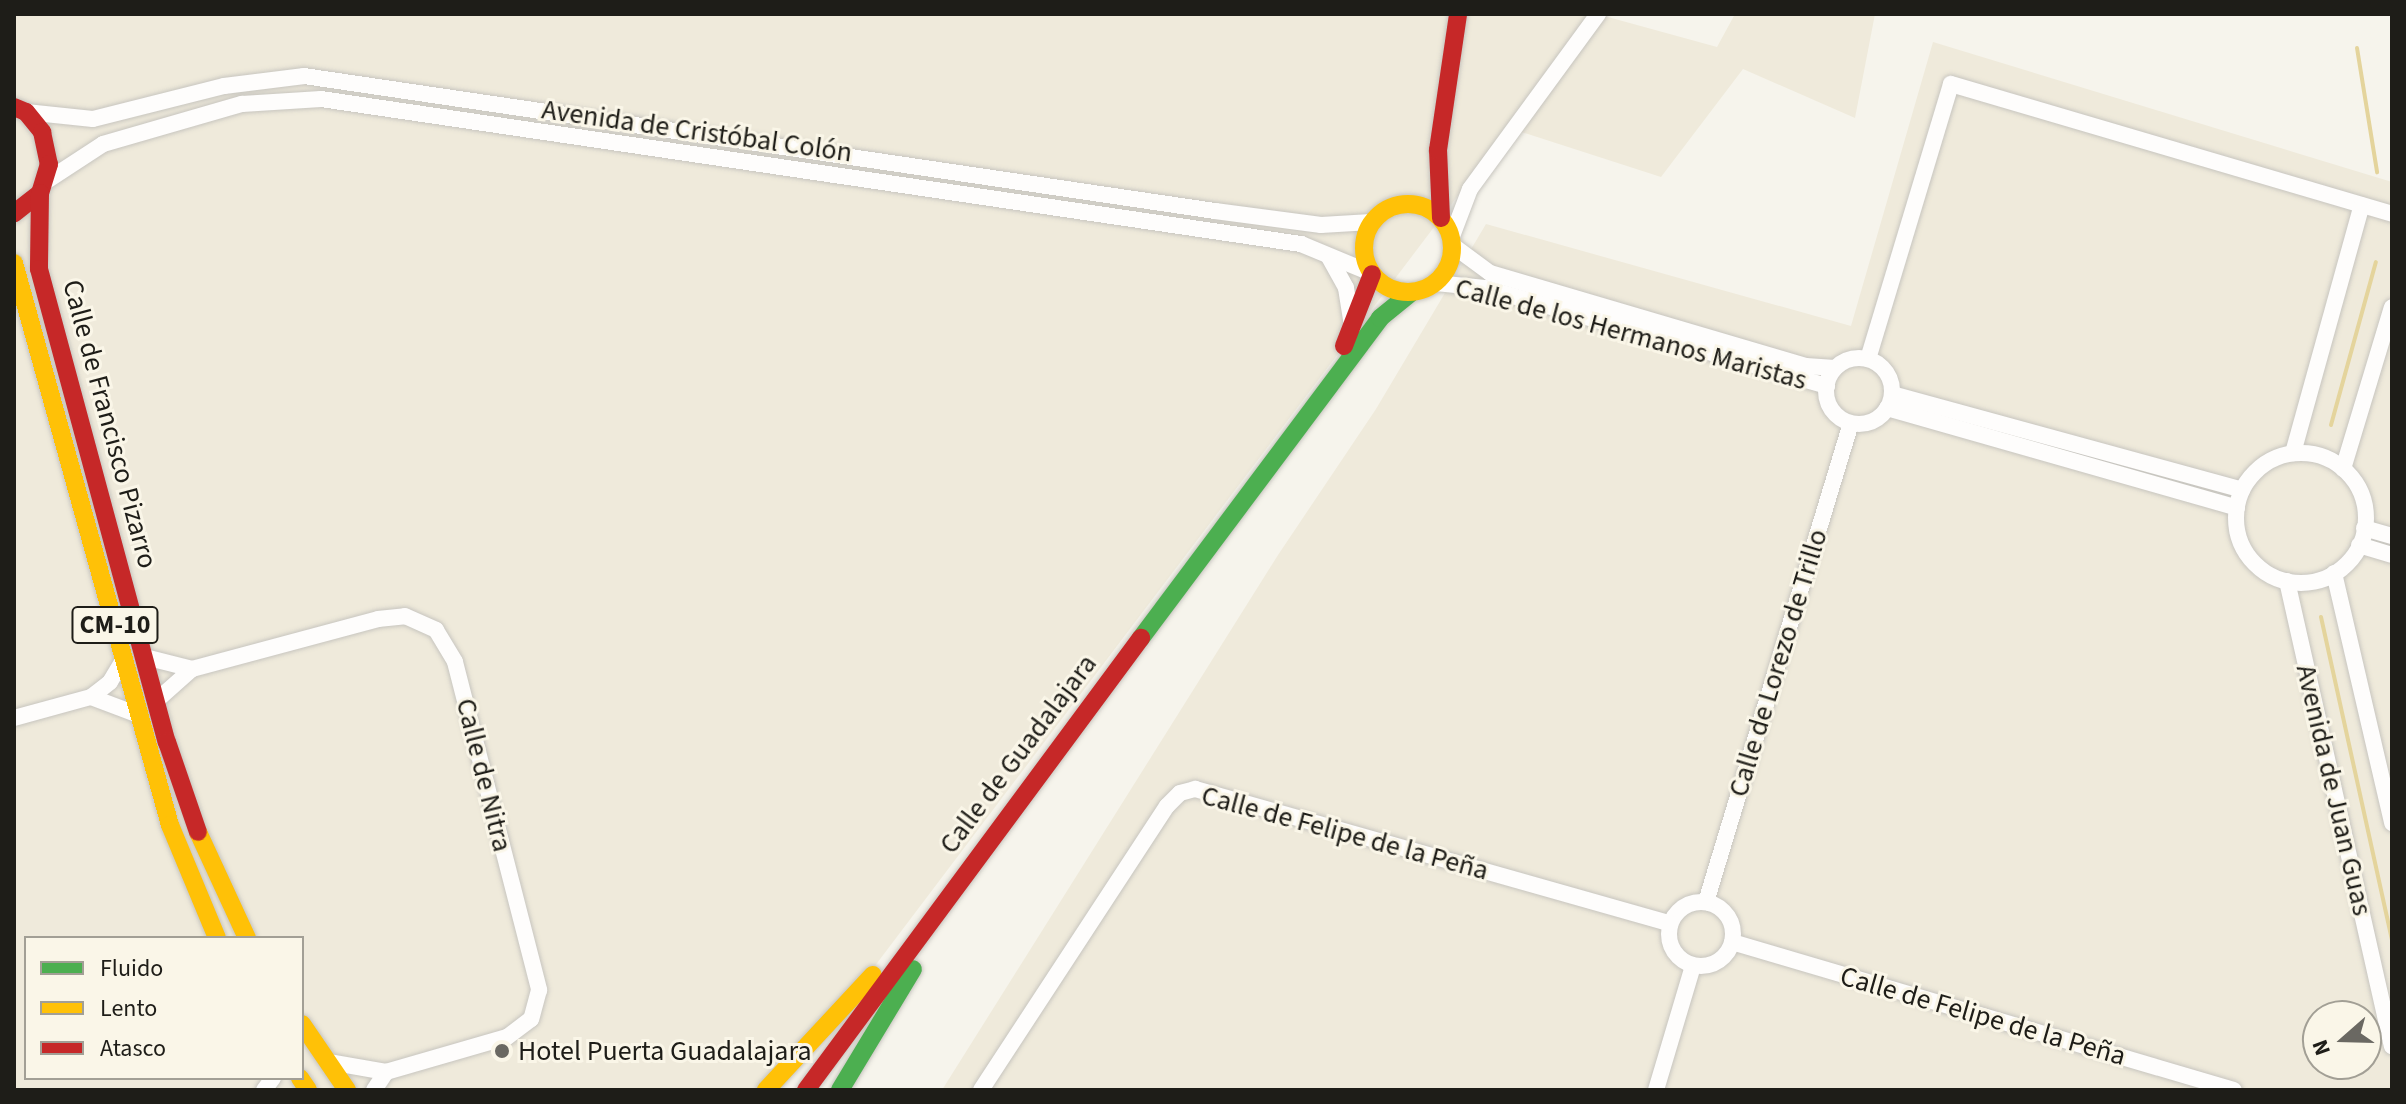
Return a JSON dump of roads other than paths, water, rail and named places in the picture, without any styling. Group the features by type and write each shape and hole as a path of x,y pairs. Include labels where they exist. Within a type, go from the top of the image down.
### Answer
{"main road":[{"path":"1439,214 1410,203 1387,209 1371,222 1363,248 1371,274 1388,288 1411,293 1436,283 1448,268 1452,242 1439,214 1438,150 1458,14"},
{"name":"CM-10","path":"18,107 47,145 43,187"},
{"path":"1410,203 1438,150"},
{"path":"14,213 43,187"},
{"name":"Calle de Francisco Pizarro","path":"43,187 39,269 156,701 204,850 246,936"},
{"name":"Calle de Francisco Pizarro","path":"14,263 170,825 216,936"},
{"name":"Calle de Guadalajara","path":"1277,453 1352,335 1371,274"},
{"name":"Calle de Guadalajara","path":"806,1090 1277,453 1380,318 1411,293"},
{"path":"766,1090 870,978 1044,749 1088,706"},
{"path":"840,1090 1002,822"},
{"path":"304,1027 347,1090"}],"street":[{"path":"1439,214 1470,189 1598,14"},
{"name":"Avenida de Cristóbal Colón","path":"18,107 93,119 224,86 304,76 1215,211 1321,225 1371,222"},
{"path":"1868,359 1951,84 2392,214"},
{"name":"Avenida de Cristóbal Colón","path":"43,187 103,144 242,104 321,99 1301,244 1371,274"},
{"path":"1470,189 1452,242 1490,273 1806,366 1835,368 1851,359 1868,359 1889,376 1890,401 1871,422 1851,423 1835,413 1827,386 1835,368"},
{"path":"2293,453 2362,205"},
{"path":"1328,256 1346,288 1352,335"},
{"name":"Calle de los Hermanos Maristas","path":"1436,283 1485,288 1827,386"},
{"path":"2343,469 2392,307"},
{"path":"1890,401 2242,490"},
{"path":"1890,401 2237,508"},
{"name":"Calle de Lorezo de Trillo","path":"1706,902 1851,423"},
{"path":"2293,453 2314,454 2343,469 2362,495 2364,528 2359,545 2334,573 2303,584 2264,572 2250,559 2240,541 2237,508 2242,490 2258,468 2293,453"},
{"path":"2364,528 2392,536"},
{"path":"2359,545 2392,555"},
{"name":"Avenida de Juan Guas","path":"2334,573 2392,823"},
{"name":"Avenida de Juan Guas","path":"2287,581 2392,1046"},
{"name":"Calle de Nitra","path":"156,701 192,669 405,616 436,630 455,662 539,990 531,1019 507,1037 386,1072 328,1062"},
{"name":"Calle de Nitra","path":"145,657 192,669"},
{"path":"14,718 91,697 110,682 124,659"},
{"path":"91,697 139,715"},
{"name":"Calle de Felipe de la Peña","path":"981,1090 1167,806 1180,793 1195,789 1670,923"},
{"path":"1706,902 1729,918 1732,942 1714,964 1693,966 1675,954 1670,923 1683,907 1706,902"},
{"name":"Calle de Felipe de la Peña","path":"1732,942 2234,1090"},
{"path":"1656,1090 1693,966"},
{"path":"374,1090 386,1072"}],"waterway":[{"path":"2357,48 2377,172"},
{"path":"2331,425 2376,262"},
{"path":"2321,617 2392,941"}],"place":[{"name":"Hotel Puerta Guadalajara","path":"502,1051"}]}
